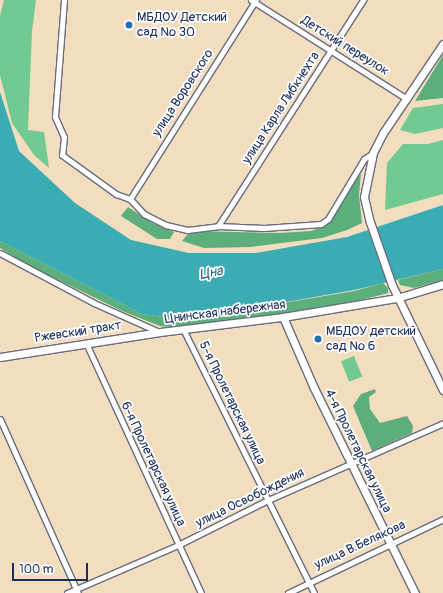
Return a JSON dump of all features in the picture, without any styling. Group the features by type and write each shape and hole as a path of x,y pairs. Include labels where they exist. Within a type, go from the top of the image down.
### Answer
{"street":[{"path":"64,0 55,117 64,137 62,155 116,194 130,199 144,214 166,225 187,230 218,226 264,228 321,224 328,219 364,159 373,153"},
{"name":"улица Карла Либкнехта","path":"218,226 363,0"},
{"name":"улица Воровского","path":"130,199 254,1"},
{"name":"Детский переулок","path":"254,1 407,99"},
{"path":"443,44 373,153 364,197 370,222 397,298 443,390"},
{"name":"Цнинская набережная","path":"0,252 94,303 160,332 184,331 283,318 397,298 443,284"},
{"name":"4-я Пролетарская улица","path":"283,318 351,463 415,593"},
{"name":"5-я Пролетарская улица","path":"184,331 314,593"},
{"name":"Ржевский тракт","path":"0,357 160,332"},
{"name":"6-я Пролетарская улица","path":"86,343 201,593"},
{"path":"0,419 77,591"},
{"name":"улица Освобождения","path":"67,593 77,591 178,545 268,500 443,423"},
{"name":"улица В.Белякова","path":"288,593 390,543 443,520"}],"green space":[{"path":"4,0 36,0 32,31 28,130 44,132 49,168 34,155 12,123 0,75 0,16"},
{"path":"443,55 443,98 415,101"},
{"path":"443,104 443,128 415,134 400,130 413,108"},
{"path":"443,140 443,194 385,210 387,163 403,144 428,144"},
{"path":"361,173 359,195 362,223 347,230 322,238 251,247 204,248 182,241 190,231 280,233 311,231 327,225"},
{"path":"128,207 152,223 174,232 170,239 157,239 121,216"},
{"path":"0,241 142,314 184,320 354,291 383,283 388,288 388,293 350,303 283,314 182,328 160,326 122,311 30,266 0,248"},
{"path":"443,269 443,280 414,288 400,285 398,280"},
{"path":"354,356 362,376 349,382 341,361"},
{"path":"375,389 376,392 369,397 370,409 380,423 407,416 413,426 412,433 372,451 353,406 361,394"}],"water":[{"name":"Цна","path":"0,92 19,151 75,203 131,240 189,253 256,253 347,237 443,205 443,269 354,290 184,320 142,314 0,241"}],"pier":[{"path":"375,226 395,281 387,283 367,229"}],"place":[{"name":"МБДОУ Детский сад № 30","path":"129,25"},
{"name":"МБДОУ детский сад № 6","path":"318,339"}]}
